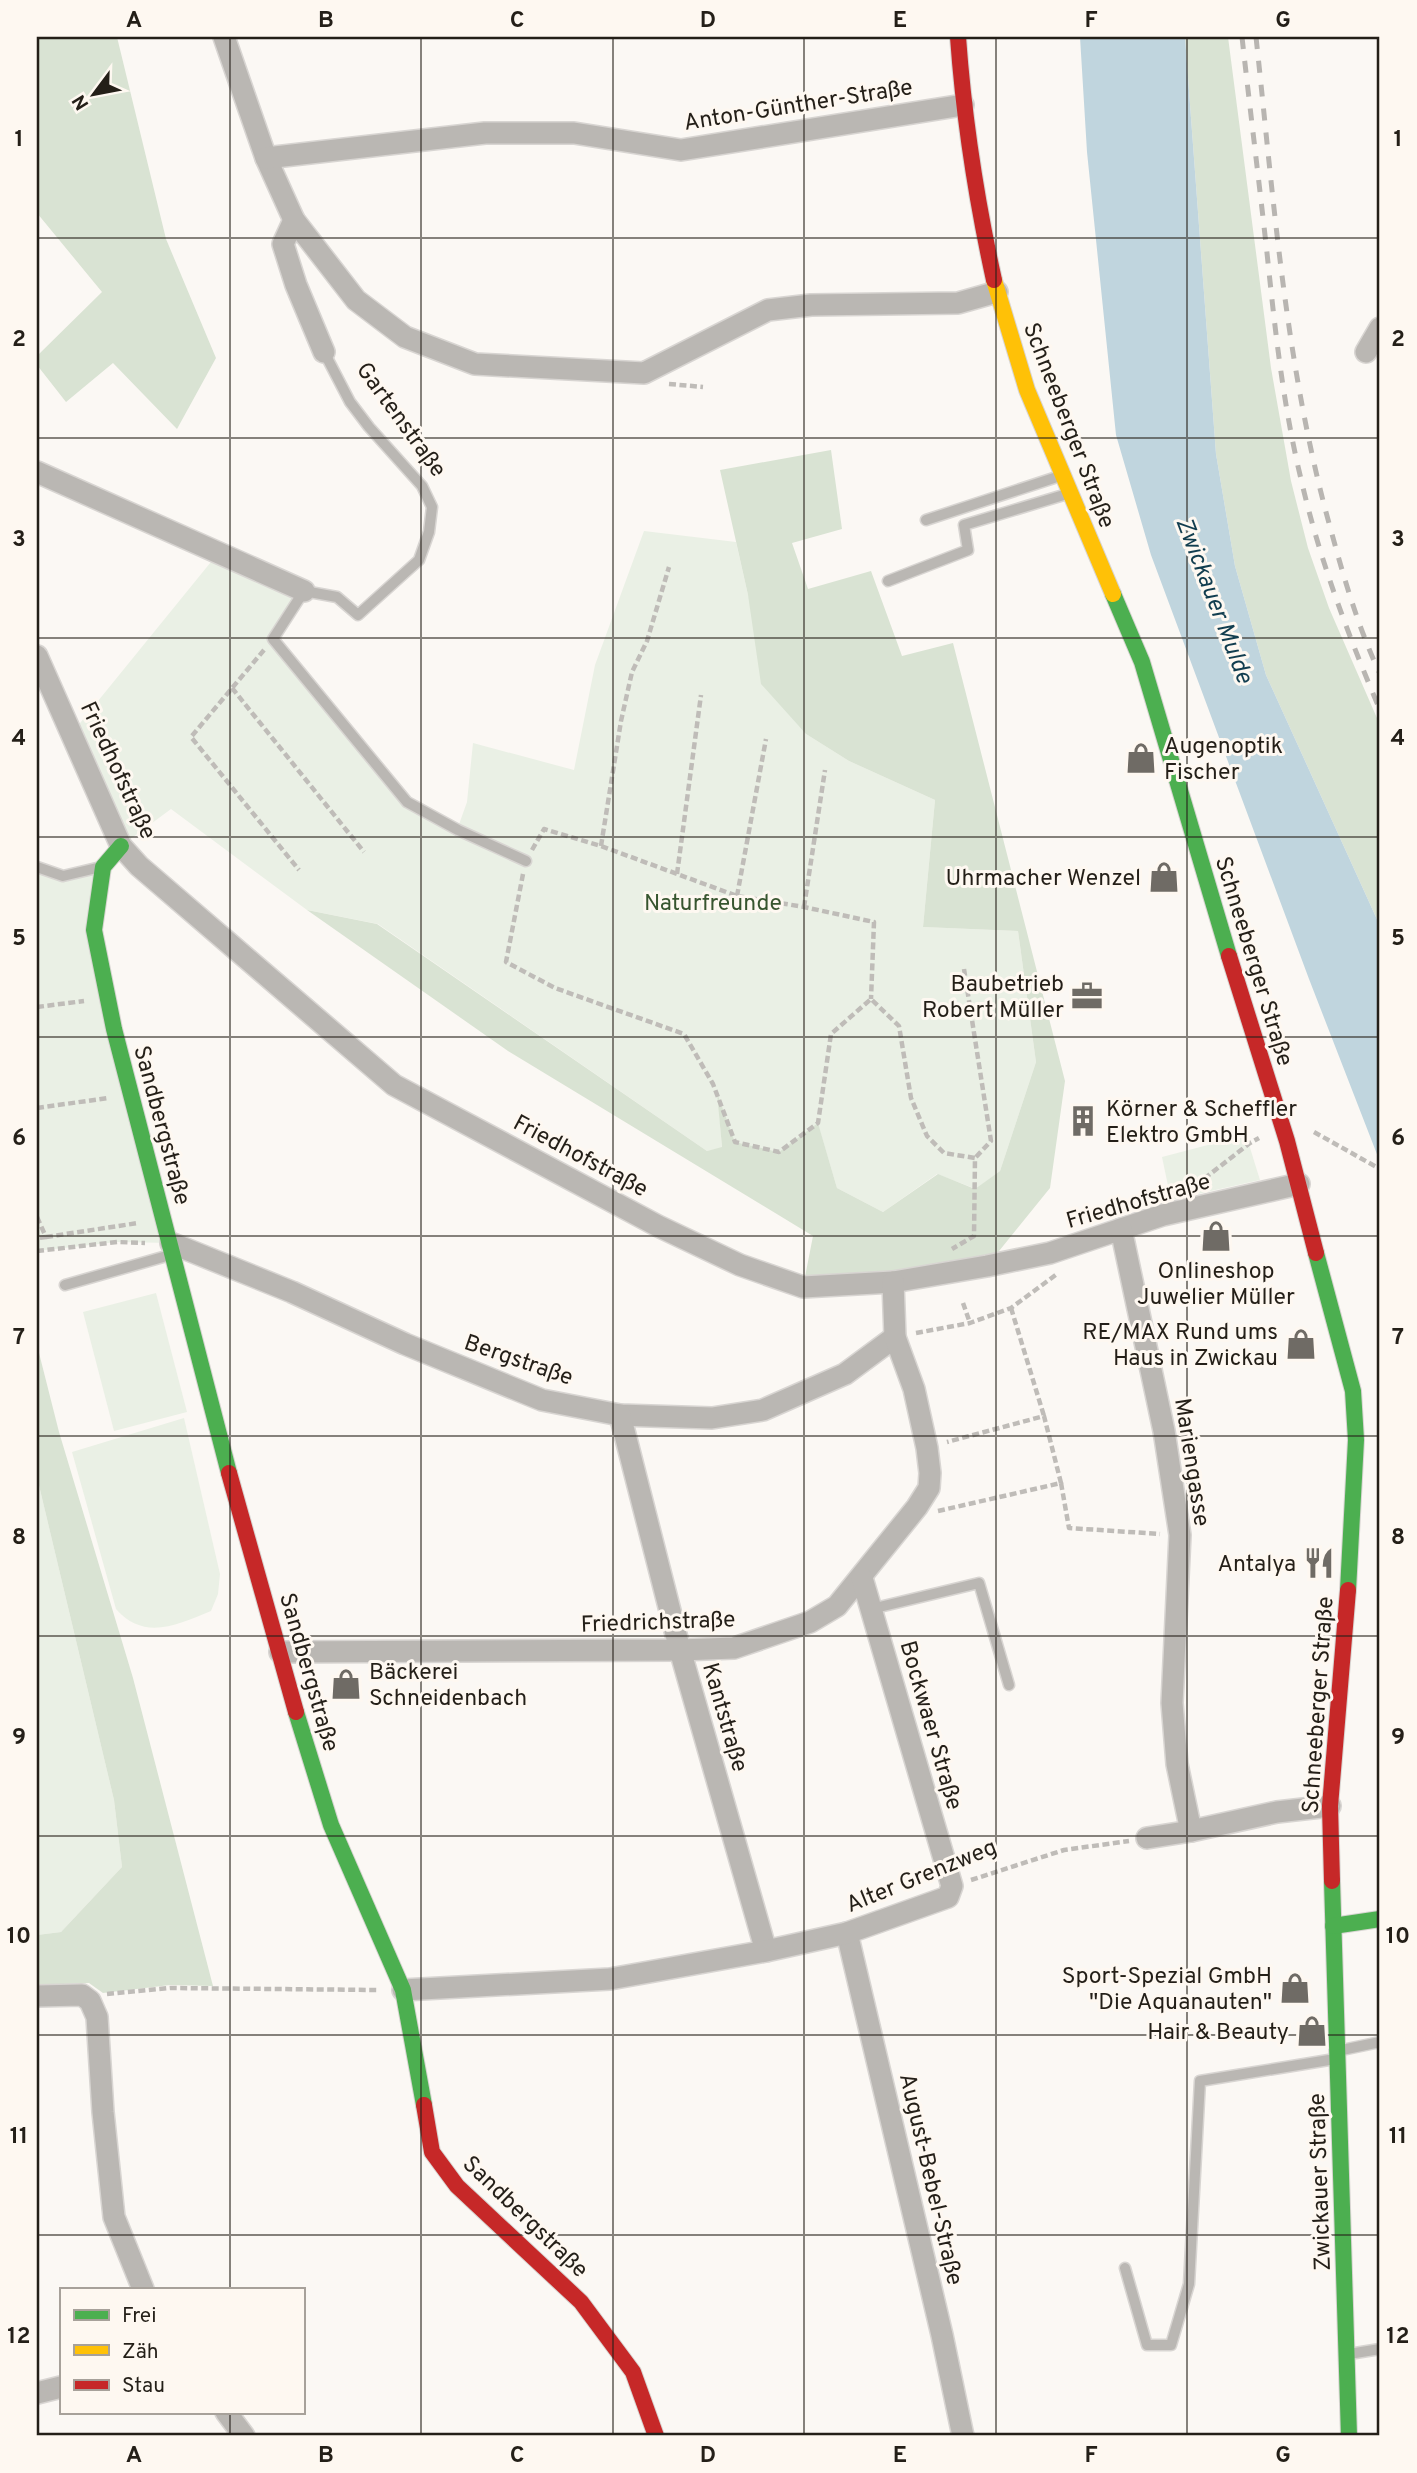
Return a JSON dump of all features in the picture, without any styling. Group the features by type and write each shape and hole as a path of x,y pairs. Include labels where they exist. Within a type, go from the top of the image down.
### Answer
{"main road":[{"name":"Schneeberger Straße","path":"958,37 963,104 976,196 997,292 1027,390 1142,662 1299,1184 1353,1391 1356,1440 1351,1548 1330,1805 1334,1926"},
{"path":"103,867 121,846"},
{"name":"Sandbergstraße","path":"103,867 94,930 114,1029 236,1498 331,1825 403,1990 432,2152 457,2186 582,2302 633,2372 656,2436"},
{"path":"1334,1926 1380,1919"},
{"name":"Zwickauer Straße","path":"1334,1926 1349,2436"}],"street":[{"path":"224,37 266,158 294,220 356,300 405,337 475,364 644,373 768,310 811,305 958,303 997,292"},
{"name":"Anton-Günther-Straße","path":"266,158 485,133 574,133 681,150 963,104"},
{"name":"Gartenstraße","path":"294,220 283,244 296,285 324,352"},
{"path":"1366,352 1380,328"},
{"name":"Gartenstraße","path":"37,472 304,591"},
{"name":"Friedhofstraße","path":"37,656 121,846 139,866 394,1085 658,1226 740,1265 803,1287 893,1282 1050,1253 1163,1215 1299,1184"},
{"name":"Mariengasse","path":"1121,1229 1164,1431 1180,1535 1172,1703 1177,1764 1191,1831"},
{"name":"Bergstraße","path":"172,1249 292,1292 405,1344 542,1400 620,1415 712,1418 763,1410 845,1374 895,1336"},
{"name":"Friedrichstraße","path":"280,1652 734,1648 810,1622 837,1606 917,1507 929,1488 927,1448 914,1390 895,1336 893,1282"},
{"name":"Kantstraße","path":"620,1415 680,1650 766,1951"},
{"name":"Bockwaer Straße","path":"862,1577 952,1886"},
{"path":"1147,1838 1278,1811 1330,1805"},
{"name":"Alter Grenzweg","path":"403,1990 611,1979 766,1951 846,1933 875,1923 948,1897 952,1886"},
{"name":"August-Bebel-Straße","path":"846,1933 873,2038 963,2436"},
{"path":"37,1996 82,1995 90,2001 97,2017 114,2217 143,2288"},
{"path":"37,2393 60,2386"},
{"path":"228,2414 244,2436"}],"lane":[{"name":"Gartenstraße","path":"304,591 337,597 358,615 419,560 429,532 432,507 422,486 369,427 350,401 324,352"},
{"path":"926,520 1062,476"},
{"path":"888,581 968,550 964,525 1069,493"},
{"path":"304,591 273,639 407,802 458,830 526,861"},
{"path":"37,867 63,876 103,867"},
{"path":"65,1284 172,1249"},
{"path":"871,1609 979,1583 1009,1685"},
{"path":"1125,2268 1147,2345 1171,2345 1189,2284 1200,2081 1337,2055 1380,2042"},
{"path":"1347,2355 1380,2349"}],"path":[{"path":"601,846 621,721 632,672 648,641 669,567"},
{"path":"273,639 191,737 299,870"},
{"path":"232,688 364,852"},
{"path":"677,874 701,695"},
{"path":"737,897 766,739"},
{"path":"804,907 825,770"},
{"path":"544,829 601,846 737,897 804,907 874,922 871,999 831,1034 818,1123 779,1152 735,1142 713,1084 684,1034 555,988 506,962 526,861 544,829"},
{"path":"941,1256 974,1236 975,1158 991,1141 964,969"},
{"path":"871,999 900,1026 911,1098 927,1136 944,1153 975,1158"},
{"path":"37,1108 114,1098 112,1089"},
{"path":"1183,1212 1184,1194 1250,1143 1282,1127"},
{"path":"1308,1129 1380,1169"},
{"path":"37,1217 46,1237"},
{"path":"37,1238 148,1222"},
{"path":"37,1251 117,1242 172,1249"},
{"path":"895,1336 970,1323 1011,1308 1066,1268"},
{"path":"963,1303 970,1323"},
{"path":"1011,1308 1044,1416 1069,1528 1180,1535"},
{"path":"927,1448 1044,1416"},
{"path":"917,1507 937,1511 1061,1483"},
{"name":"Alter Grenzweg","path":"952,1886 1064,1850 1147,1838"},
{"path":"90,2001 101,1994 170,1988 403,1990"}],"green space":[{"path":"37,37 117,37 166,239 216,358 177,429 113,363 66,402 37,365 37,356 102,292 37,213"},
{"path":"1185,37 1228,37 1271,368 1291,481 1308,548 1329,608 1380,725 1380,926 1266,675 1235,566 1216,454"},
{"path":"831,450 842,529 792,543 808,589 871,571 902,656 953,643 1065,1081 1050,1188 987,1266 803,1287 813,1236 508,1051 307,910 377,924 707,1151 722,1147 717,1093 735,1142 779,1152 818,1123 837,1188 883,1212 938,1174 975,1189 1000,1171 1036,1062 1018,931 923,927 935,800 849,761 806,734 761,684 748,595 720,470"},
{"name":"Naturfreunde","path":"644,531 736,542 748,595 806,734 849,761 935,800 923,927 1018,931 1036,1062 1000,1171 976,1189 937,1174 883,1212 837,1188 818,1124 779,1152 735,1142 718,1097 722,1148 707,1151 378,924 307,910 171,809 121,846 72,733 219,552 304,591 273,639 407,802 457,830 467,802 473,743 574,770 595,665"},
{"path":"37,867 63,876 103,867 94,930 171,1243 117,1242 37,1251"},
{"path":"1246,1135 1260,1180 1171,1200 1162,1157"},
{"path":"156,1293 187,1412 114,1431 83,1312"},
{"path":"37,1345 59,1432 133,1678 213,1986 170,1985 103,1993 89,1983 37,1985 37,1935 61,1932 122,1867 114,1800 37,1477"},
{"path":"184,1418 220,1574 218,1594 211,1611 186,1621 161,1627 138,1625 116,1609 72,1452"},
{"path":"37,1477 114,1800 122,1867 61,1932 37,1935"}],"water":[{"name":"Zwickauer Mulde","path":"1080,37 1185,37 1216,454 1235,566 1266,675 1380,926 1380,1162 1151,555 1116,435 1087,152"}],"railway":[{"path":"1242,37 1284,395 1295,451 1325,567 1380,710"},
{"path":"1256,37 1283,287 1303,411 1316,473 1342,570 1359,623 1380,674"}],"traffic: fast":[{"path":"1113,594 1142,662 1229,956"},
{"path":"121,846 103,867 94,930 114,1029 229,1473"},
{"path":"1316,1253 1353,1391 1356,1440 1348,1590"},
{"path":"296,1712 331,1825 403,1990 424,2105"},
{"path":"1332,1881 1349,2436"},
{"path":"1333,1926 1380,1919"}],"traffic: slow":[{"path":"994,280 1027,390 1113,594"}],"traffic: jam":[{"path":"958,37 972,159 994,280"},
{"path":"1229,956 1287,1141 1316,1253"},
{"path":"229,1473 296,1712"},
{"path":"1332,1881 1330,1806 1348,1590"},
{"path":"424,2105 432,2152 457,2186 581,2302 633,2372 656,2436"}],"place":[{"name":"Augenoptik Fischer","path":"1141,758"},
{"name":"Uhrmacher Wenzel","path":"1164,877"},
{"name":"Baubetrieb Robert Müller","path":"1087,996"},
{"name":"Körner & Scheffler Elektro GmbH","path":"1083,1121"},
{"name":"Onlineshop Juwelier Müller","path":"1216,1236"},
{"name":"RE/MAX Rund ums Haus in Zwickau","path":"1301,1344"},
{"name":"Antalya","path":"1319,1563"},
{"name":"Bäckerei Schneidenbach","path":"346,1684"},
{"name":"Sport-Spezial GmbH \"Die Aquanauten\"","path":"1295,1988"},
{"name":"Hair & Beauty","path":"1312,2031"}]}
